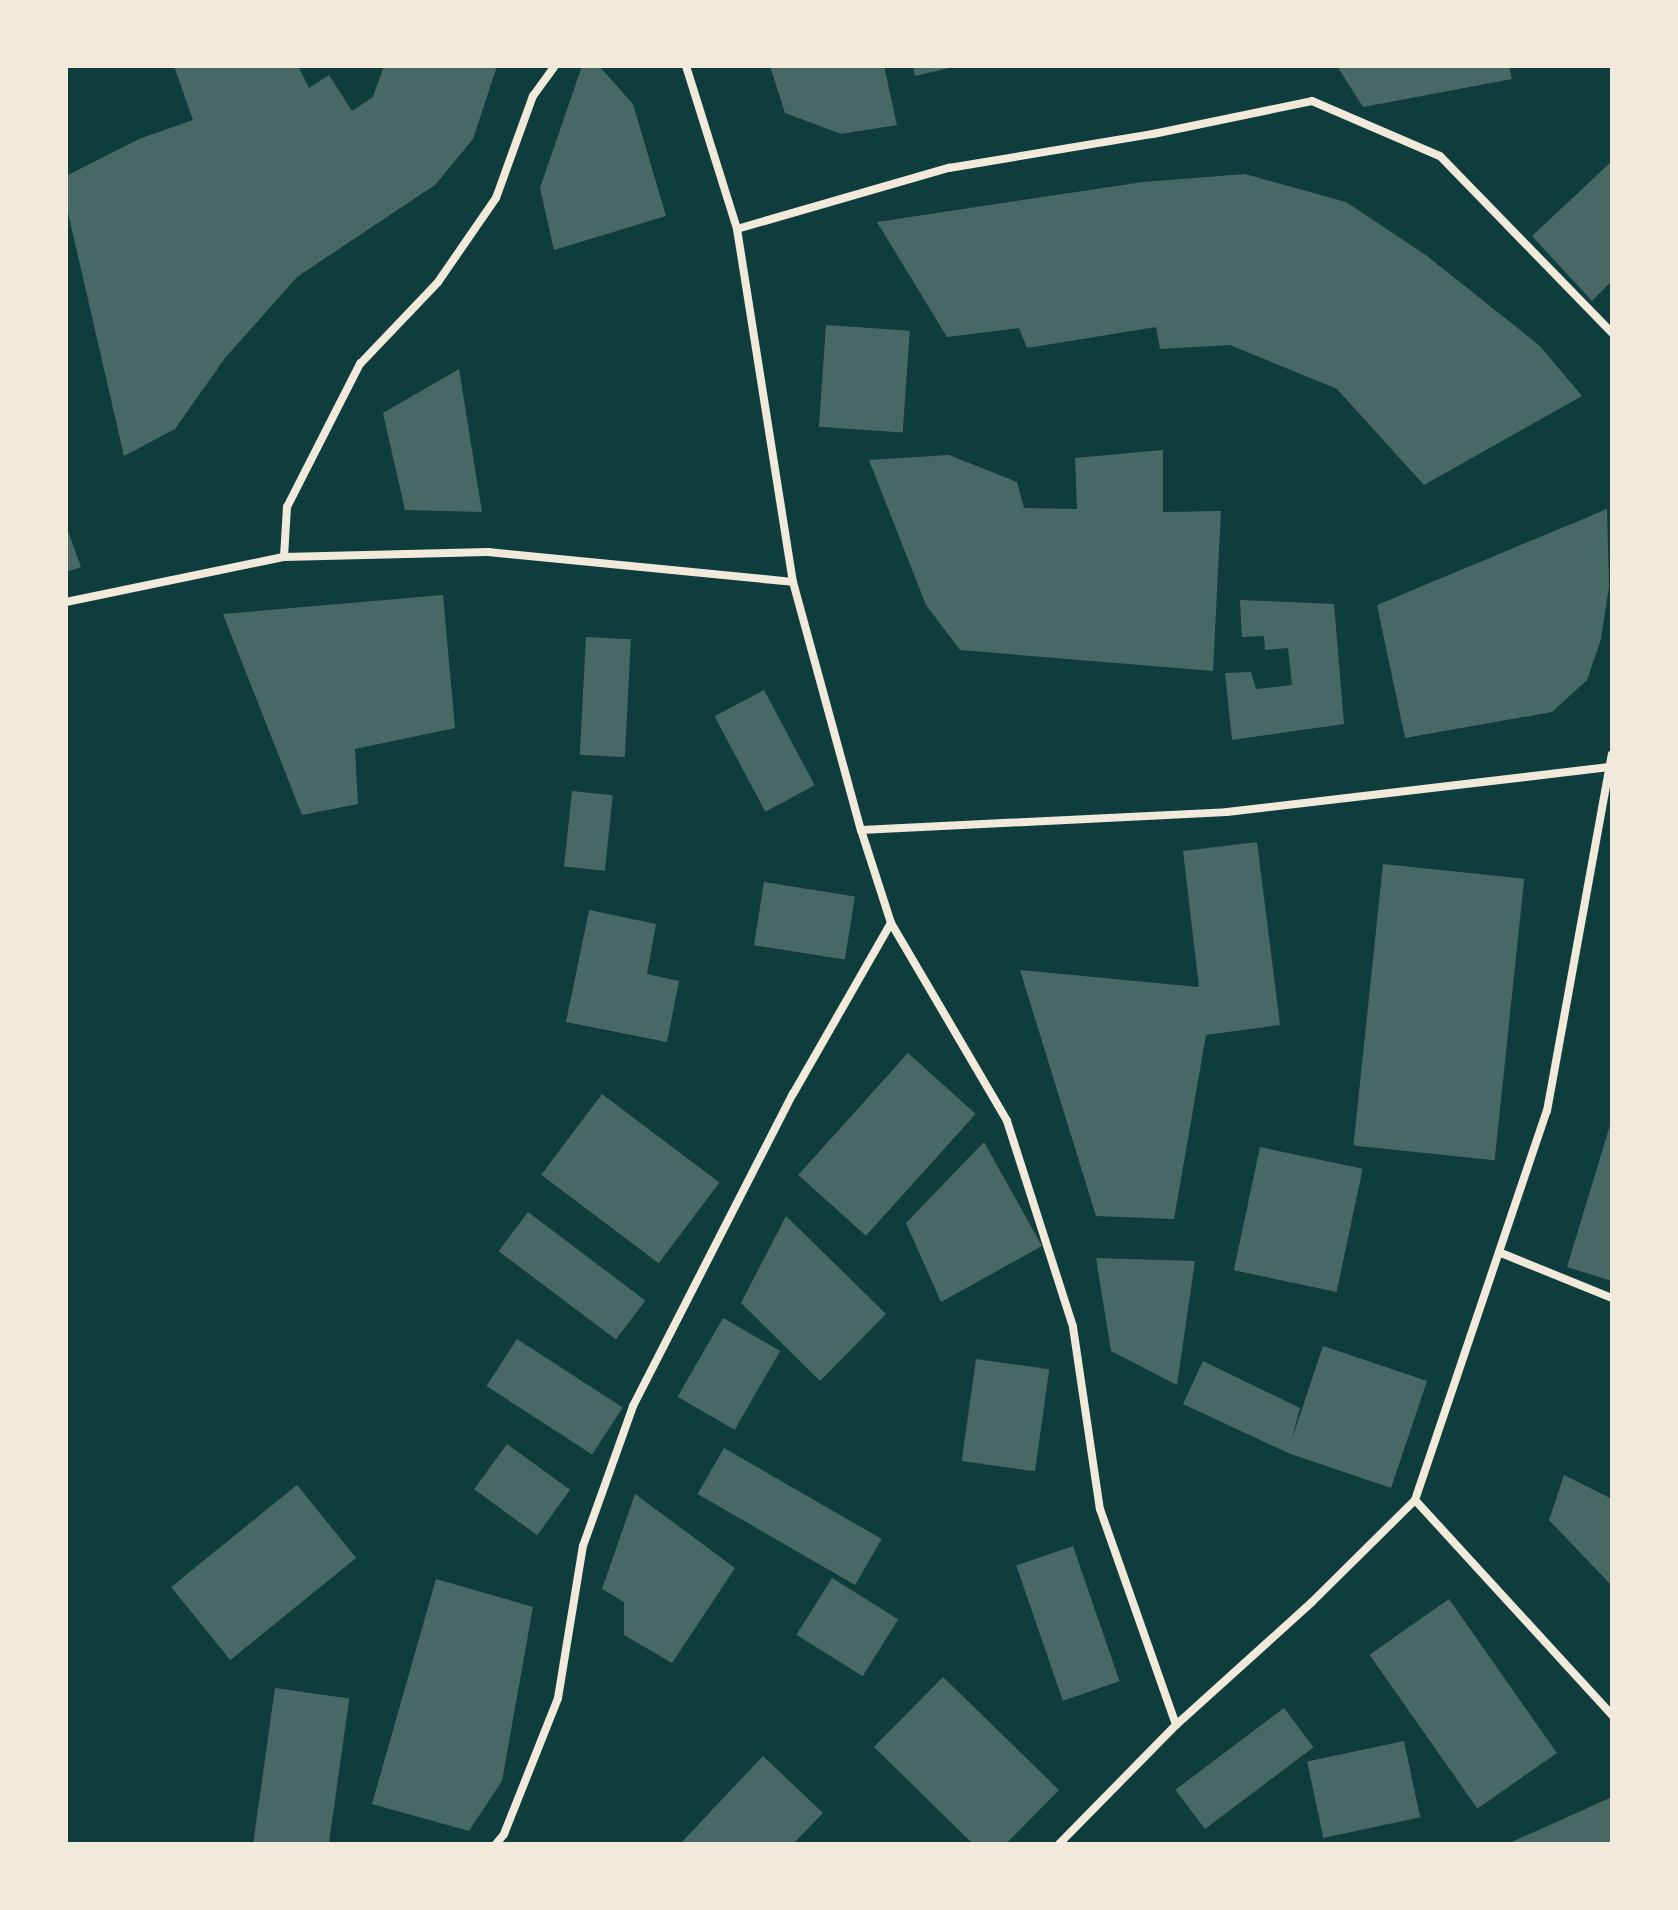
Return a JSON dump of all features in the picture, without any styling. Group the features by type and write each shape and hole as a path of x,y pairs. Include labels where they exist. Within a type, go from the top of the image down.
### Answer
{"street":[{"path":"284,557 287,507 360,364 438,282 496,198 533,96 555,66"},
{"path":"686,66 737,229 793,582 861,830 891,923 1007,1121 1073,1327 1100,1509 1176,1725"},
{"path":"737,229 949,168 1153,134 1312,101 1440,156 1612,333"},
{"path":"66,602 284,557 488,552 793,582"},
{"path":"1059,1844 1176,1725 1312,1602 1415,1500 1547,1111 1612,755"},
{"path":"861,830 1227,812 1609,767"},
{"path":"496,1844 504,1834 558,1698 583,1546 633,1406 793,1094 891,923"},
{"path":"1501,1253 1612,1298"},
{"path":"1415,1500 1612,1715"}],"building":[{"path":"174,66 298,66 309,88 329,75 352,111 373,97 384,66 497,66 473,139 435,185 297,277 225,358 175,429 124,456 66,204 66,176 139,139 193,120"},
{"path":"582,66 599,66 633,104 666,216 554,250 540,188"},
{"path":"770,66 884,66 897,125 841,134 785,113"},
{"path":"913,66 954,66 954,67 915,76"},
{"path":"1337,66 1509,66 1512,79 1363,107"},
{"path":"1612,161 1612,281 1592,301 1532,236"},
{"path":"1245,174 1346,202 1427,256 1540,346 1582,396 1424,485 1337,389 1230,345 1160,349 1156,327 1027,348 1019,328 947,337 877,222 1143,182"},
{"path":"826,325 910,331 903,433 819,427"},
{"path":"459,369 482,512 405,510 383,413"},
{"path":"1163,450 1163,512 1221,511 1213,671 960,650 926,605 869,460 949,455 1017,482 1024,508 1077,509 1075,458"},
{"path":"1607,509 1609,586 1601,639 1587,680 1552,712 1405,738 1377,605"},
{"path":"66,526 81,567 66,572"},
{"path":"443,595 455,728 355,749 358,804 302,815 223,614"},
{"path":"1240,600 1334,604 1344,724 1232,740 1225,673 1251,672 1256,689 1292,685 1288,648 1265,650 1264,636 1242,637"},
{"path":"586,637 631,639 625,757 580,755"},
{"path":"764,690 815,785 765,812 715,716"},
{"path":"572,791 613,795 605,871 564,867"},
{"path":"1257,842 1280,1025 1206,1035 1174,1219 1096,1216 1020,970 1199,987 1183,851"},
{"path":"1383,864 1524,879 1495,1160 1353,1145"},
{"path":"764,882 855,896 845,960 754,945"},
{"path":"589,910 656,924 647,974 679,981 667,1042 566,1022"},
{"path":"908,1053 976,1114 866,1236 798,1175"},
{"path":"602,1094 719,1182 659,1263 541,1175"},
{"path":"1612,1122 1612,1281 1567,1267"},
{"path":"984,1142 1042,1246 941,1302 906,1223"},
{"path":"1260,1147 1363,1169 1337,1292 1234,1270"},
{"path":"528,1212 645,1300 616,1340 499,1251"},
{"path":"786,1216 886,1314 820,1381 741,1303"},
{"path":"1096,1258 1195,1261 1177,1385 1111,1351"},
{"path":"723,1318 780,1351 735,1430 678,1397"},
{"path":"517,1339 623,1408 592,1455 487,1386"},
{"path":"1323,1346 1427,1381 1391,1488 1288,1453 1183,1404 1203,1361 1300,1408 1291,1442"},
{"path":"976,1359 1049,1369 1035,1471 962,1461"},
{"path":"507,1444 570,1490 537,1535 474,1489"},
{"path":"724,1448 882,1539 855,1585 698,1494"},
{"path":"1564,1475 1612,1499 1612,1586 1549,1520"},
{"path":"297,1485 356,1558 230,1660 171,1587"},
{"path":"635,1494 735,1568 672,1663 624,1635 624,1602 602,1589"},
{"path":"1073,1546 1120,1681 1063,1701 1016,1566"},
{"path":"832,1578 898,1619 863,1676 796,1635"},
{"path":"436,1579 533,1607 502,1781 469,1831 372,1804"},
{"path":"1449,1599 1557,1753 1477,1809 1370,1655"},
{"path":"943,1677 1059,1790 1006,1844 973,1844 874,1747"},
{"path":"275,1688 349,1698 329,1844 253,1843"},
{"path":"1284,1708 1313,1747 1205,1829 1175,1790"},
{"path":"1404,1741 1420,1817 1323,1838 1307,1762"},
{"path":"763,1756 823,1813 793,1844 680,1844"},
{"path":"1612,1797 1612,1844 1507,1844"}]}
